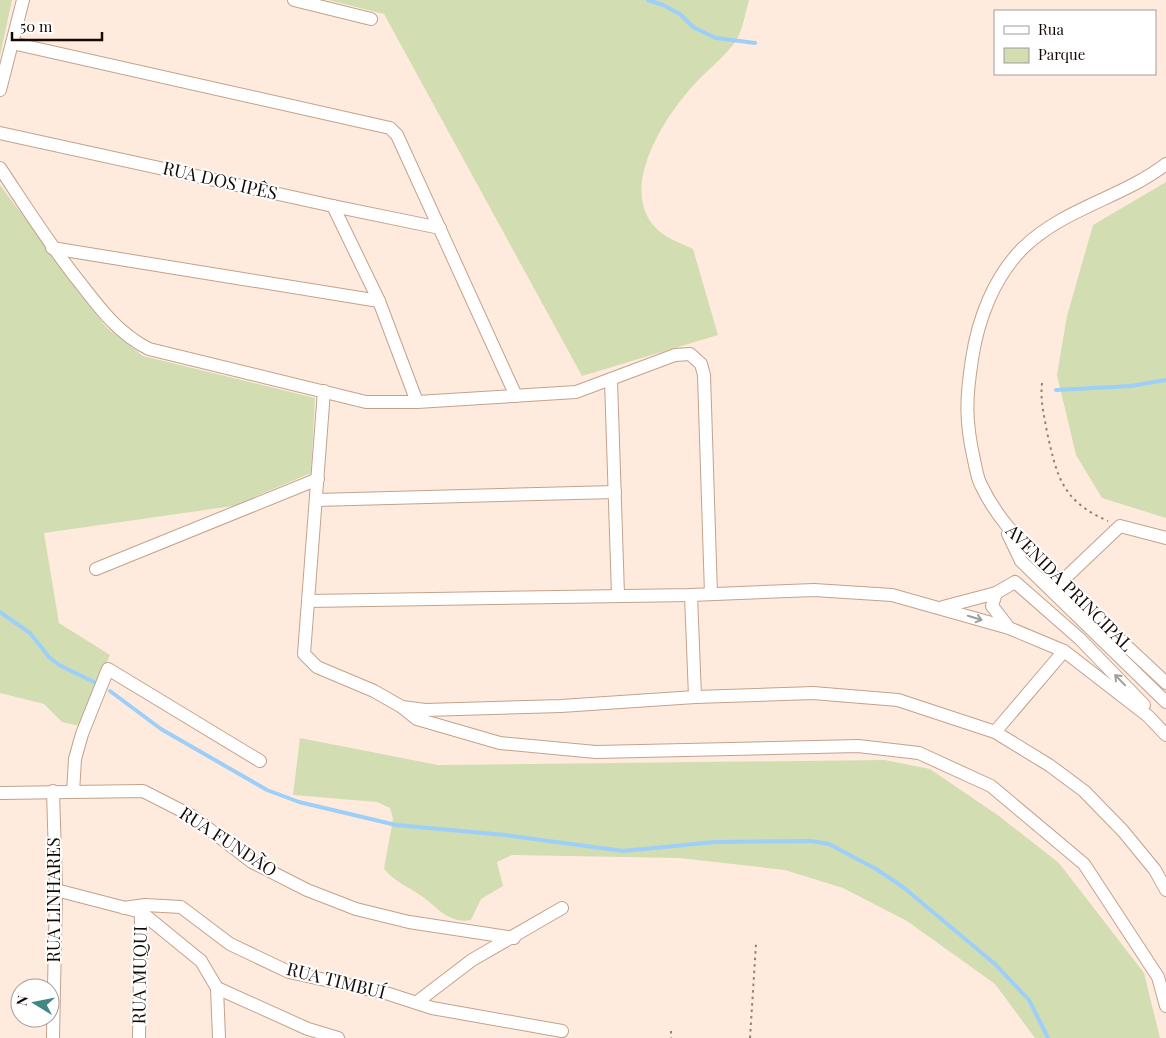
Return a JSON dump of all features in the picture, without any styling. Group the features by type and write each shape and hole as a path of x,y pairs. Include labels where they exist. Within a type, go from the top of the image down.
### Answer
{"street":[{"path":"0,90 23,0"},
{"path":"294,0 371,19"},
{"path":"12,43 390,128 397,135 516,396"},
{"name":"RUA DOS IPÊS","path":"0,132 440,228"},
{"name":"AVENIDA PRINCIPAL","path":"1166,164 1120,193 1057,221 1024,248 997,279 975,340 966,405 970,440 980,484 1002,523 1060,583 1166,683"},
{"path":"0,168 52,248 110,321 132,340 149,349 366,402 417,402 576,392 675,355 690,354 701,364 704,375 711,594"},
{"path":"333,206 379,301 417,402"},
{"path":"52,248 379,301"},
{"path":"611,380 618,595"},
{"path":"324,392 304,654 310,662 402,707 417,719 500,743 596,752 858,746 919,754 991,786 1084,864 1158,977 1166,1006"},
{"path":"96,569 318,479"},
{"path":"316,500 615,492"},
{"path":"1002,523 1021,561 1166,702"},
{"path":"1060,583 1120,526 1166,538"},
{"path":"941,607 996,593 1015,582 1080,639 1166,727"},
{"path":"308,601 691,595 814,590 892,595 941,607 1009,628 1064,652 1148,716 1166,735"},
{"path":"996,593 992,606 1009,628"},
{"path":"691,595 695,697"},
{"path":"1080,639 1091,627"},
{"path":"995,732 1064,652"},
{"path":"73,792 75,760 82,734 108,669 260,761"},
{"path":"1156,692 1166,683"},
{"path":"402,707 425,710 561,706 695,697 813,693 898,700 995,732 1049,765 1084,791 1123,831 1155,870 1166,890"},
{"name":"RUA LINHARES","path":"53,791 56,890 53,1038"},
{"name":"RUA FUNDÃO","path":"0,793 143,791 192,816 252,862 307,890 356,909 409,922 514,938"},
{"path":"56,890 141,912 201,961 217,988 219,1038"},
{"name":"RUA TIMBUÍ","path":"124,908 144,906 181,907 230,944 289,972 418,1002 432,1008 562,1031"},
{"path":"418,1002 472,960 514,938 544,917 562,908"},
{"name":"RUA MUQUI","path":"139,1038 141,912"},
{"path":"217,988 308,1034 338,1038"}],"path":[{"path":"1042,383 1040,398 1055,471 1064,488 1088,512 1120,526"},
{"path":"750,1038 756,944"},
{"path":"671,1031 671,1038"}],"green space":[{"path":"0,0 12,0 0,56"},
{"path":"328,0 749,0 738,36 722,57 680,101 668,118 648,157 643,177 642,197 647,215 663,234 693,249 718,335 582,376 384,14"},
{"path":"1166,182 1166,518 1102,498 1076,455 1057,375 1067,316 1093,225"},
{"path":"0,185 106,327 143,356 315,398 311,473 233,506 44,533 59,623 110,655 80,726 62,722 44,704 0,693"},
{"path":"300,738 438,765 885,760 930,769 999,816 1059,863 1144,973 1160,1038 1035,1038 995,984 907,921 843,888 785,870 679,858 512,855 497,862 503,886 481,899 471,920 456,920 444,914 384,869 393,819 390,808 377,802 293,795"}],"waterway":[{"path":"648,0 680,14 693,27 716,38 755,43"},
{"path":"1056,390 1131,386 1166,380"},
{"path":"0,612 30,633 49,657 59,665 100,685"},
{"path":"110,691 161,729 267,790 299,802 396,825 505,835 623,851 715,842 811,841 829,844 876,869 903,887 995,964 1029,1000 1048,1038"}]}
